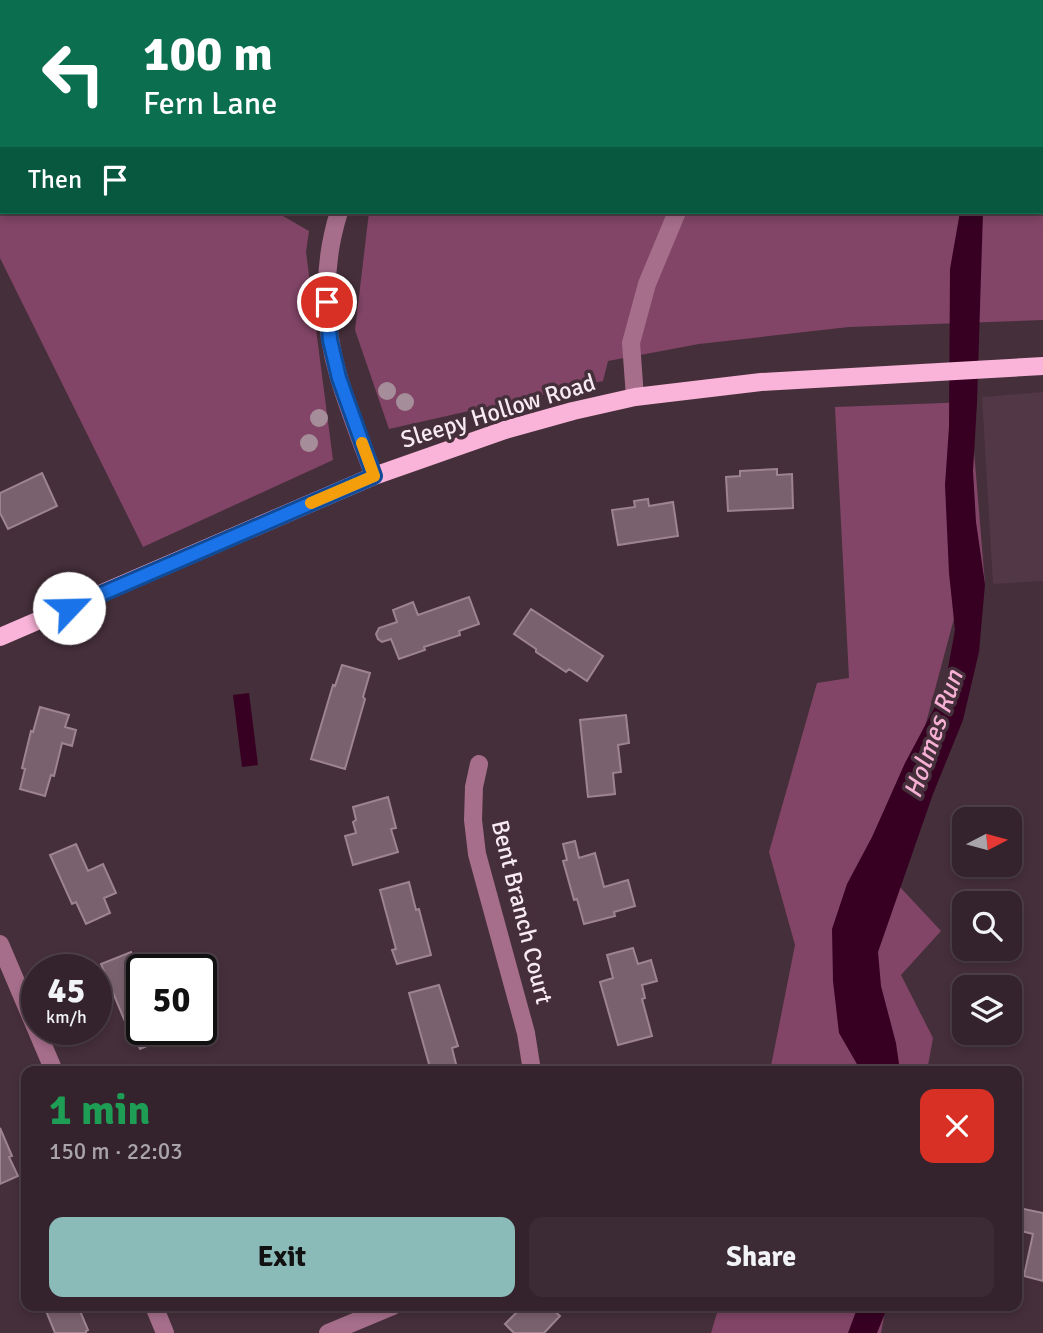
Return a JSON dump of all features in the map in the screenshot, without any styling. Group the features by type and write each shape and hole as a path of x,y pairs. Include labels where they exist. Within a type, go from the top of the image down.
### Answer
{"main road":[{"name":"Sleepy Hollow Road","path":"0,637 374,476 505,430 573,411 635,397 761,382 1043,366"}],"street":[{"path":"339,214 328,262 330,340 339,378 374,476"},
{"path":"635,397 631,342 647,284 676,214"},
{"name":"Bent Branch Court","path":"479,764 474,788 473,820 477,854 526,1034 531,1066"},
{"path":"0,944 52,1066"},
{"path":"155,1311 165,1333"},
{"path":"328,1333 381,1311"}],"shaded area":[{"path":"0,214 279,214 309,231 306,252 333,460 143,547 0,258"},
{"path":"369,214 1043,214 1043,320 849,327 699,344 608,361 603,381 389,429 355,330"},
{"path":"1043,392 1043,581 993,584 982,397"},
{"path":"970,402 985,584 963,585 886,872 941,931 901,975 933,1038 928,1066 771,1066 795,945 769,852 817,683 849,678 835,407"},
{"path":"718,1311 885,1311 881,1333 711,1333"}],"water":[{"name":"Holmes Run","path":"960,214 983,214 973,471 976,522 985,584 979,652 963,720 933,794 878,952 881,986 899,1066 858,1066 839,1033 833,981 832,929 847,884 872,837 905,763 944,690 955,630 945,485 949,427 950,269"},
{"path":"249,693 258,765 242,767 233,695"},
{"path":"856,1311 886,1311 877,1333 848,1333"}],"building":[{"path":"777,469 777,475 792,474 793,508 728,511 726,477 740,476 740,471"},
{"path":"42,473 57,506 8,529 0,513 0,493"},
{"path":"648,499 649,506 673,502 678,536 618,545 612,510 635,507 634,501"},
{"path":"469,597 479,624 459,631 460,635 399,659 391,639 382,642 378,639 376,634 379,628 397,622 393,610 413,602 418,615"},
{"path":"531,609 603,656 587,681 569,669 566,672 514,634"},
{"path":"342,665 370,673 345,769 311,759 333,685 335,686"},
{"path":"40,707 69,715 65,727 76,730 72,746 62,743 54,776 51,775 45,796 20,789 31,731 33,732"},
{"path":"626,715 629,743 618,745 621,772 613,773 615,794 588,797 580,720"},
{"path":"388,797 396,828 391,829 398,852 353,865 345,836 356,833 353,807"},
{"path":"575,841 579,858 595,853 604,887 628,880 635,906 614,912 615,916 584,924 563,861 567,860 563,844"},
{"path":"76,844 88,871 103,864 116,893 104,898 110,913 86,924 76,902 72,904 50,855"},
{"path":"409,882 431,955 397,964 392,950 396,949 380,890"},
{"path":"633,948 638,964 651,960 657,981 642,985 645,998 642,999 652,1036 618,1045 600,982 613,978 607,955"},
{"path":"126,954 126,1024 112,990 112,960"},
{"path":"439,985 458,1046 452,1048 456,1066 430,1066 409,993"},
{"path":"0,1128 18,1176 0,1184"},
{"path":"1022,1209 1043,1213 1043,1281 1024,1276 1033,1234 1022,1231"},
{"path":"46,1311 80,1311 88,1330 86,1333 55,1333"},
{"path":"518,1311 554,1311 560,1316 544,1333 514,1333 505,1324"}],"slow traffic":[{"path":"311,503 374,476 362,443"}],"route":[{"path":"69,608 374,476 339,378 330,340 327,302"}]}
